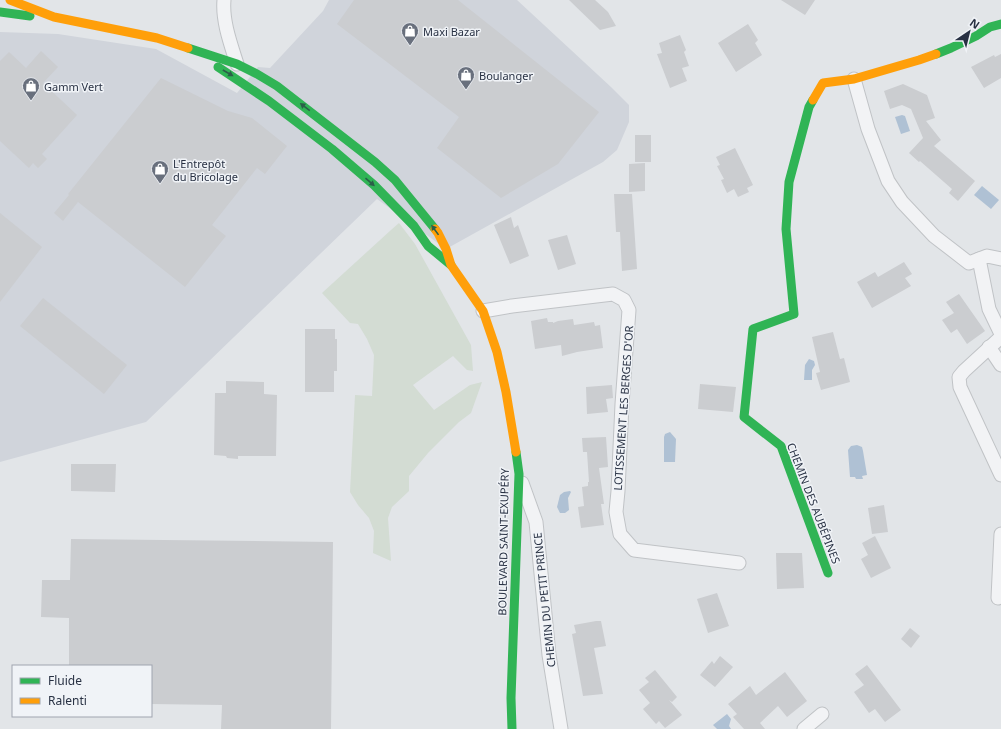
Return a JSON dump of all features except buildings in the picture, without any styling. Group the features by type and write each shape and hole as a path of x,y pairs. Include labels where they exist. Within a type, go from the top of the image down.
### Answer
{"main road":[{"name":"BOULEVARD SAINT-EXUPÉRY","path":"10,0 54,17 168,41 237,64 267,80 277,86 375,162 394,180 438,233 446,249 451,265 483,312 497,352 506,392 519,474 511,698 512,729"},
{"path":"0,12 39,17 54,17"},
{"name":"CHEMIN DES AUBÉPINES","path":"828,572 781,446 744,417 753,330 794,314 792,275 786,229 789,182 809,107 823,83 854,79 920,60 951,48 976,36 990,27 1001,24"},
{"path":"168,41 231,75 269,101 332,149 385,195 414,226 428,246 451,265"},
{"path":"313,134 336,131"},
{"name":"BOULEVARD SAINT-EXUPÉRY","path":"505,729 511,698"}],"street":[{"path":"224,0 223,8 228,35 237,64"},
{"path":"854,79 868,129 888,181 902,202 934,236 969,263 987,256 1001,260"},
{"path":"978,259 989,309 1001,334"},
{"name":"LOTISSEMENT LES BERGES D'OR","path":"483,312 512,306 613,294 624,300 629,310 616,512 620,534 634,550 740,563"},
{"path":"1001,337 959,377 960,387 1001,475"},
{"path":"989,347 1001,365"},
{"name":"CHEMIN DU PETIT PRINCE","path":"519,474 536,522 549,655 561,729"},
{"path":"998,598 1001,534"},
{"path":"804,729 822,714"}],"shaded area":[{"path":"329,0 517,0 629,105 629,122 617,150 603,162 446,249 377,199 146,422 0,462 0,32 58,34 156,49 237,93 258,67 270,68 323,11"},
{"path":"399,223 415,244 471,345 473,371 467,370 453,356 413,385 434,410 470,385 482,382 471,413 459,422 428,453 409,476 409,491 392,507 388,518 391,561 373,553 374,531 369,518 358,505 350,492 355,395 372,396 374,355 358,324 350,323 322,293"}],"water":[{"path":"902,115 905,116 910,131 901,134 895,117"},
{"path":"982,186 999,200 991,209 974,195"},
{"path":"809,359 814,361 815,365 812,370 812,380 804,380 805,365"},
{"path":"670,432 676,439 675,462 664,462 664,437 665,434"},
{"path":"857,445 862,447 863,451 867,475 862,476 863,479 850,477 848,450 851,446"},
{"path":"564,492 571,492 568,498 569,510 565,513 560,513 557,507 560,495"},
{"path":"727,714 731,719 729,726 731,729 717,729 713,725"}],"traffic: fast":[{"path":"0,12 30,16"},
{"path":"936,54 976,36 990,27 1001,24"},
{"path":"188,48 237,64 277,86 375,162 395,180 435,229"},
{"path":"218,67 269,101 332,149 374,185 414,226 428,246 451,265"},
{"path":"813,100 809,107 789,182 786,229 794,314 753,329 744,417 781,446 828,573"},
{"path":"512,729 511,698 519,474 516,452"}],"traffic: slow":[{"path":"10,0 54,17 157,38 188,48"},
{"path":"813,100 823,83 854,79 936,54"},
{"path":"435,229 446,249 451,265 483,311 497,352 506,392 516,452"}],"place":[{"name":"Maxi Bazar","path":"410,46"},
{"name":"Boulanger","path":"466,90"},
{"name":"Gamm Vert","path":"31,101"},
{"name":"L'Entrepôt du Bricolage","path":"160,184"}]}
